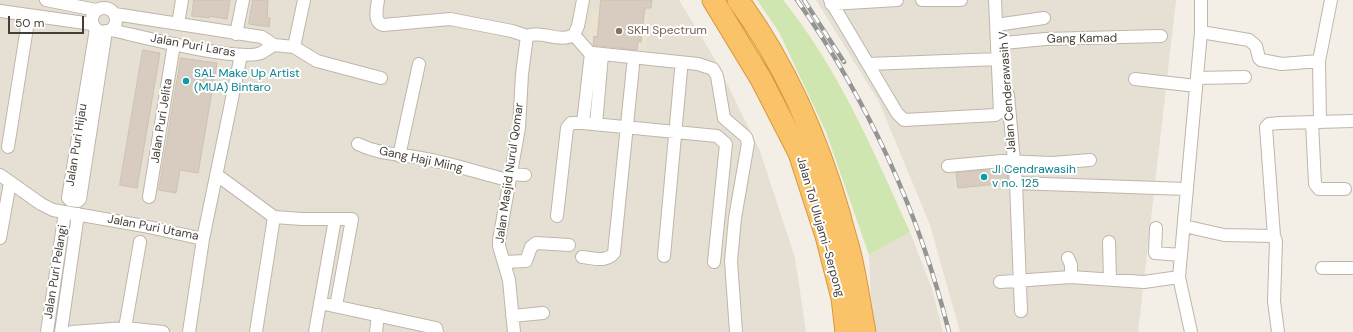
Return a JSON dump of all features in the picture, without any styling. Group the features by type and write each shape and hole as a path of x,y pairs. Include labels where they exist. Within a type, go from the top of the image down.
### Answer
{"highway":[{"name":"Jalan Tol Ulujami–Serpong","path":"713,0 761,79 799,153 826,236 842,298 846,332"},
{"name":"Jalan Tol Ulujami–Serpong","path":"738,0 750,16 789,83 811,131 831,188 851,256 865,332"}],"street":[{"name":"Jalan Puri Laras","path":"46,0 106,7 178,24 262,38 274,45 294,47"},
{"path":"178,24 182,0"},
{"path":"236,34 243,0"},
{"path":"304,0 294,47 317,60 381,78"},
{"path":"378,0 378,23 383,26 450,19 512,31 527,36 534,34 564,38 574,35 578,26 583,0"},
{"path":"897,0 830,2 897,113 904,120 999,114 1001,103 995,0"},
{"path":"922,0 961,0"},
{"name":"Jalan Cenderawasih V","path":"1003,0 1004,43 1012,161 1016,183 1021,310"},
{"path":"1191,332 1179,277 1201,32 1201,0"},
{"path":"1331,0 1319,61 1316,122 1316,184 1319,189 1345,189"},
{"path":"106,7 116,20 115,25 101,28 92,19 106,7"},
{"name":"Jalan Puri Laras","path":"0,11 30,15 101,28 174,44 241,55 260,53 274,45"},
{"path":"8,147 30,15"},
{"path":"1003,24 1044,18"},
{"name":"Jalan Puri Hijau","path":"101,28 80,199 78,202 68,198 101,28"},
{"path":"1201,32 1249,40 1256,46 1259,58 1282,64 1319,61"},
{"path":"574,35 597,54 698,64 713,69 717,76 724,118 746,137 748,143 735,218 731,261 736,332"},
{"name":"Jalan Masjid Nurul Qomar","path":"514,332 509,280 499,240 509,177 519,128 522,74 527,36"},
{"name":"Gang Kamad","path":"1004,43 1045,39 1161,36"},
{"name":"Jalan Puri Jelita","path":"149,197 174,44"},
{"path":"583,122 597,54"},
{"path":"596,124 597,54"},
{"name":"Jalan Puri Utama","path":"4,179 48,208 203,239 241,55"},
{"path":"868,64 999,59"},
{"path":"399,156 419,64"},
{"path":"582,257 605,259 610,258 614,253 633,66"},
{"path":"664,256 681,70"},
{"path":"1135,79 1197,82 1245,77"},
{"path":"1278,332 1274,301 1276,241 1274,236 1266,127 1270,124 1280,123 1353,121"},
{"path":"557,216 567,128 571,123 583,122 717,136 726,144 714,262"},
{"name":"Gang Haji Miing","path":"358,144 369,149 399,156 421,158 509,177 525,176"},
{"path":"948,166 1002,161 1052,163 1090,160"},
{"path":"217,175 274,217 352,219 336,306"},
{"path":"0,192 4,179"},
{"path":"0,238 4,179"},
{"path":"1016,183 1186,189"},
{"name":"Jalan Puri Pelangi","path":"47,332 65,212"},
{"name":"Jalan Puri Pelangi","path":"60,332 78,214"},
{"path":"256,332 274,217"},
{"path":"315,332 336,219"},
{"path":"1184,226 1233,236 1274,236"},
{"path":"1156,228 1155,253 1181,255"},
{"path":"189,332 203,239"},
{"path":"125,328 140,242"},
{"path":"1109,242 1110,279"},
{"path":"504,262 526,261 531,247 536,243 569,245"},
{"path":"1068,258 1071,265 1071,277"},
{"path":"1322,268 1353,268"},
{"path":"1000,282 1071,277 1144,282 1179,277"},
{"path":"320,303 436,328 437,332"},
{"path":"512,316 543,313"},
{"path":"376,332 378,315"},
{"path":"72,332 125,328 163,332"}],"shaded area":[{"path":"0,0 679,0 716,61 760,151 795,258 806,332 0,332"},
{"path":"816,0 1176,0 1138,332 960,332 930,225 879,102"},
{"name":"SKH Spectrum","path":"592,8 649,14 645,58 587,48"},
{"path":"910,232 932,289 943,332 872,332 869,255"}],"green space":[{"path":"757,0 783,0 803,26 821,54 854,112 910,232 869,255 826,132 779,32"}],"building":[{"path":"194,0 230,0 227,19 209,16 209,18 192,16"},
{"path":"253,0 268,0 267,18 270,18 269,27 249,24"},
{"name":"SKH Spectrum","path":"601,0 652,0 651,8 645,8 641,42 638,41 637,50 593,45 594,36 597,37"},
{"path":"143,50 160,53 137,188 120,185"},
{"path":"181,58 217,63 198,173 180,170 176,193 159,190"},
{"name":"Jl Cendrawasih v no. 125","path":"1007,169 1008,183 958,188 956,173"}],"railway":[{"path":"797,0 823,38 846,78 888,159 923,244 937,287 949,332"},
{"path":"804,0 844,62"}],"place":[{"name":"SKH Spectrum","path":"619,31"},
{"name":"SAL Make Up Artist (MUA) Bintaro","path":"186,81"},
{"name":"Jl Cendrawasih v no. 125","path":"984,177"}]}
